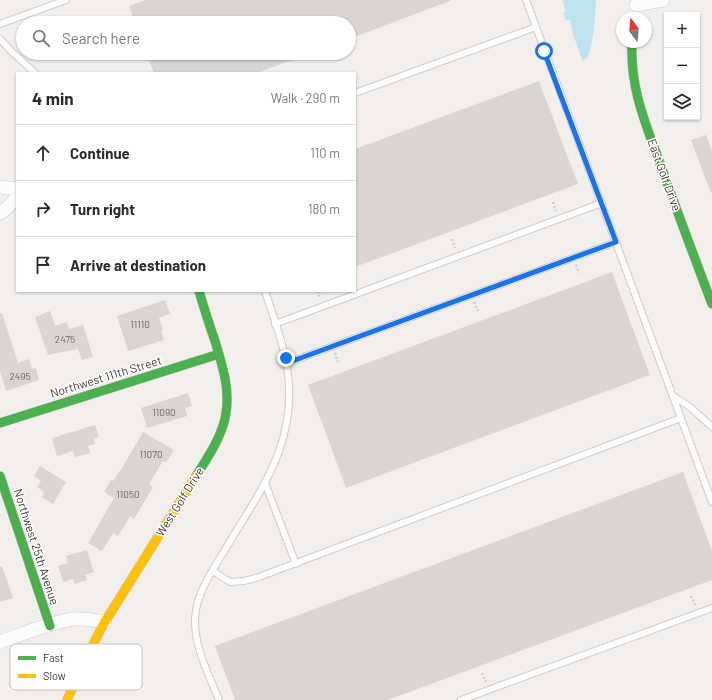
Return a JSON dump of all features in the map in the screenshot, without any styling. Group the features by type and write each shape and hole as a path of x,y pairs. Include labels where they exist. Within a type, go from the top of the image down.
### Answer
{"street":[{"path":"636,8 663,0"},
{"name":"East Golf Drive","path":"632,48 631,72 637,101 712,304"},
{"path":"0,187 16,189"},
{"path":"0,213 16,198"},
{"name":"West Golf Drive","path":"93,644 105,622 209,456 219,435 226,414 228,393 225,374 199,292"},
{"name":"Northwest 111th Street","path":"0,423 219,354"},
{"name":"Northwest 25th Avenue","path":"0,476 50,626"},
{"path":"0,642 75,619 105,622"},
{"name":"West Golf Drive","path":"67,700 72,690"}],"lane":[{"path":"22,16 66,0"},
{"path":"526,0 712,502"},
{"path":"0,24 16,18"},
{"path":"356,93 536,27"},
{"path":"0,39 16,56"},
{"path":"21,60 34,72"},
{"path":"275,324 602,203"},
{"path":"287,363 616,242"},
{"path":"219,700 199,647 196,634 195,623 198,600 212,571 265,483 278,457 288,420 289,396 287,363 265,292"},
{"path":"673,396 690,406 712,427"},
{"path":"212,571 228,582 239,582 259,577 681,418"},
{"path":"265,483 296,564"},
{"path":"461,700 712,608"}],"path":[{"path":"553,202 557,212"},
{"path":"452,239 455,249"},
{"path":"576,264 579,273"},
{"path":"318,292 320,299"},
{"path":"474,301 478,311"},
{"path":"335,352 338,362"},
{"path":"691,596 695,606"},
{"path":"482,673 486,683"}],"water":[{"path":"562,0 596,0 593,37 587,59 582,60 570,20 566,20 563,14 566,11"}],"building":[{"path":"145,0 450,0 356,36 356,16 133,16 129,6"},
{"path":"149,60 292,60 260,72 154,72"},
{"path":"539,81 578,184 356,267 356,149"},
{"path":"706,135 712,150 711,193 691,140"},
{"path":"612,272 650,375 346,488 308,385"},
{"path":"165,300 170,314 159,318 163,330 161,331 164,340 128,351 117,316"},
{"path":"50,311 55,326 67,322 69,329 83,325 93,357 82,360 78,349 48,355 35,317"},
{"path":"0,313 2,313 18,363 29,359 32,369 36,368 39,380 6,391 0,371"},
{"path":"188,393 192,406 185,408 187,416 147,428 141,408"},
{"path":"95,425 99,437 94,439 95,444 88,446 90,453 75,457 73,451 57,456 52,438"},
{"path":"143,432 174,450 166,463 163,461 149,484 153,487 134,519 130,516 118,536 113,533 102,551 88,543 114,498 104,492 111,480 113,481 122,468"},
{"path":"40,466 66,482 53,504 42,497 44,492 37,487 41,481 34,476"},
{"path":"683,472 712,551 712,580 388,700 235,700 215,646"},
{"path":"87,550 94,572 85,575 87,580 75,584 73,579 63,582 58,566 68,563 66,556"},
{"path":"2,566 13,598 0,602 0,567"}],"traffic: fast":[{"path":"632,48 636,92 640,107 712,304"},
{"path":"196,476 210,454 222,429 227,403 223,367 199,292"},
{"path":"0,423 219,354"},
{"path":"0,476 50,626"}],"traffic: slow":[{"path":"93,644 103,625 196,476"},
{"path":"67,700 72,690"}],"route":[{"path":"286,358 287,363 616,242 544,51"}]}
